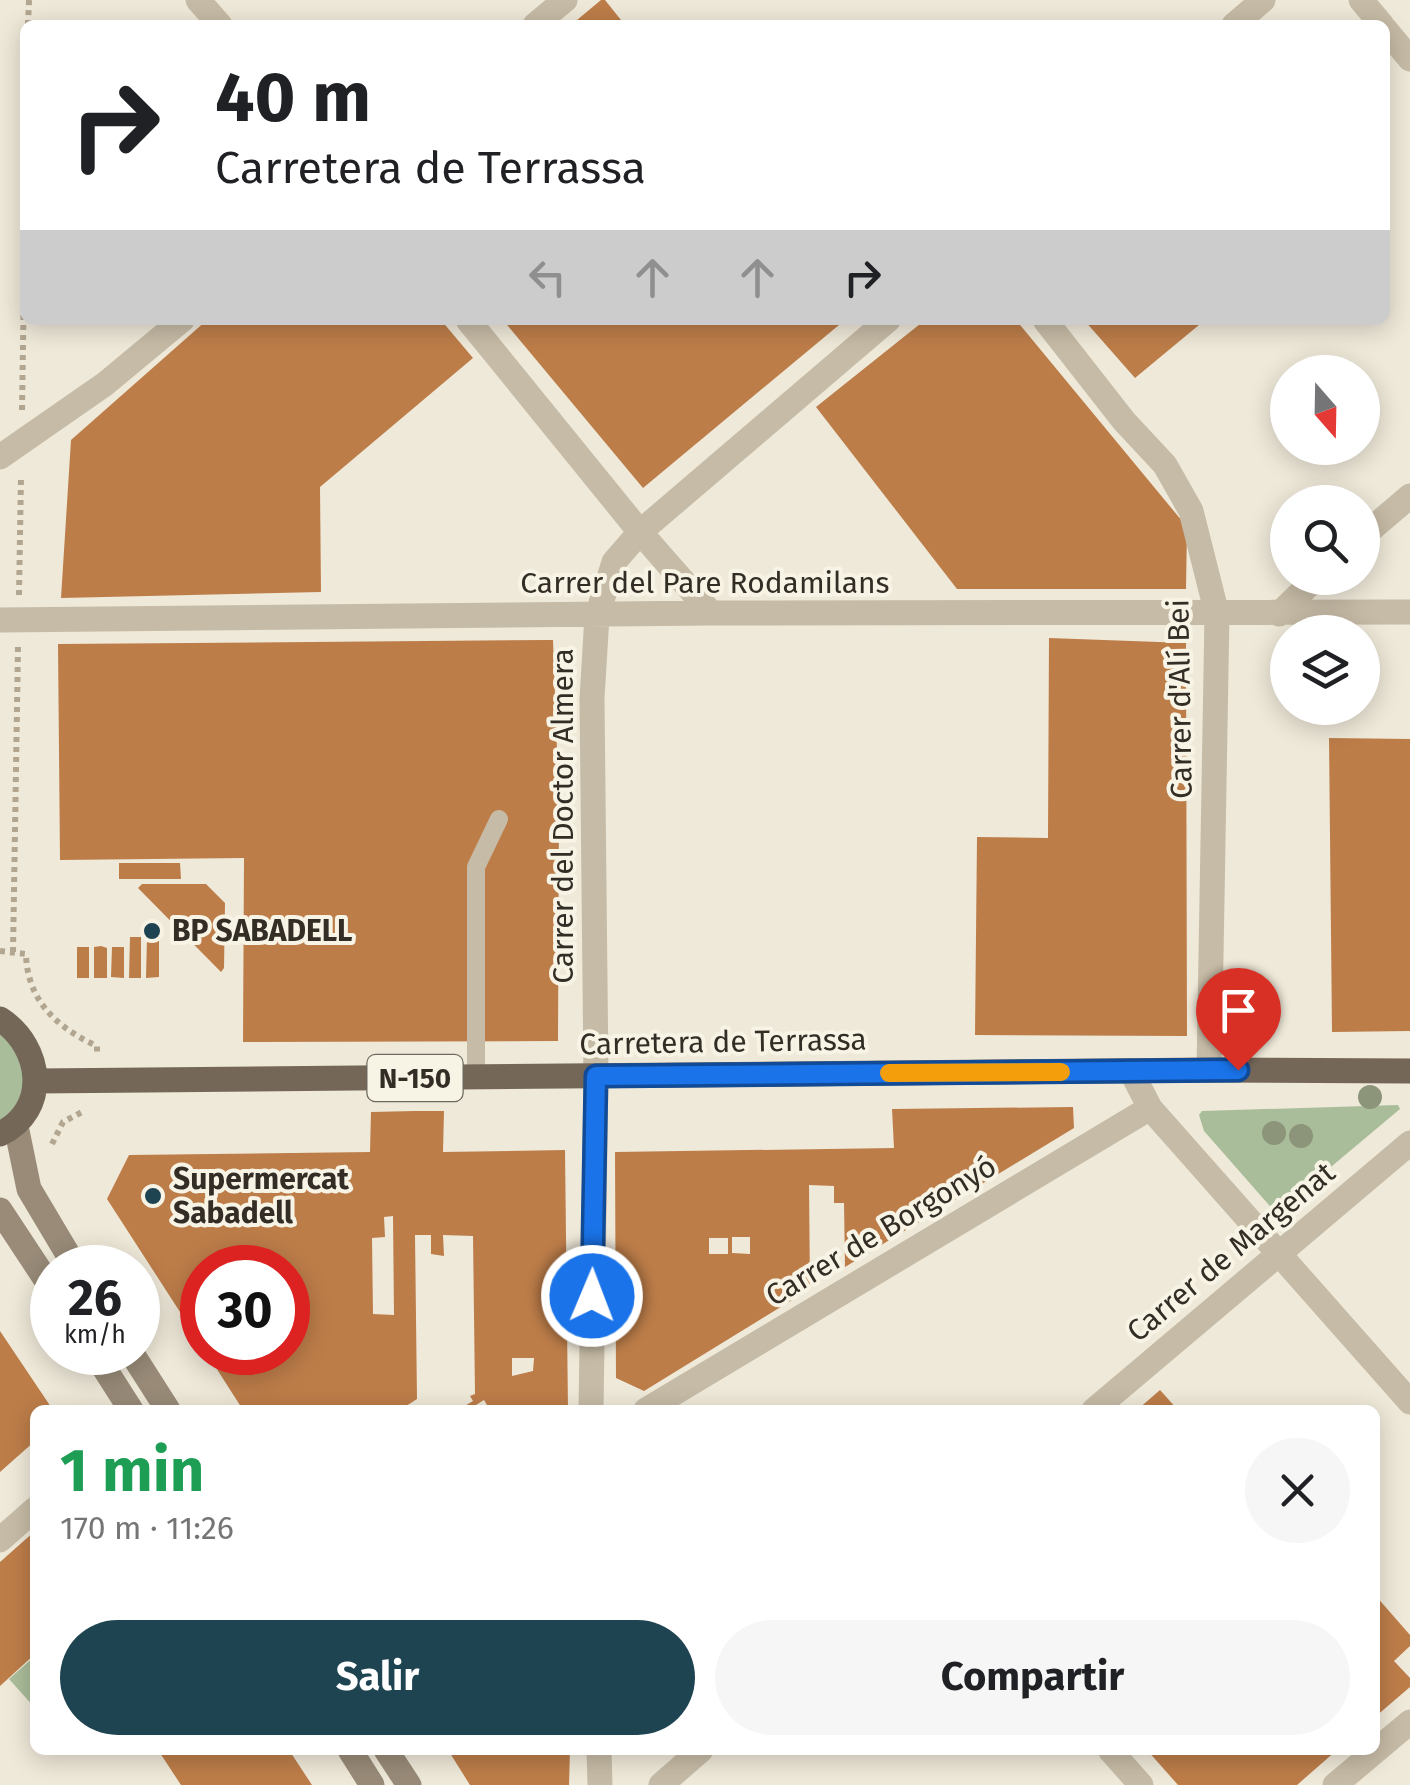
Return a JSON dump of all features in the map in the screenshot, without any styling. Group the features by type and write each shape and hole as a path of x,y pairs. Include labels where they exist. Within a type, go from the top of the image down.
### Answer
{"main road":[{"path":"0,1020 28,1047 36,1080 33,1098 8,1130 29,1189 62,1245"},
{"name":"Carretera de Terrassa","path":"36,1080 1410,1071"},
{"path":"0,1210 30,1256"},
{"path":"109,1375 128,1405"},
{"path":"146,1375 165,1405"},
{"path":"353,1755 372,1785"},
{"path":"389,1755 409,1785"}],"street":[{"path":"198,0 216,20"},
{"path":"541,20 565,0"},
{"path":"1240,20 1263,0"},
{"path":"1361,0 1378,20"},
{"path":"1390,34 1410,59"},
{"path":"11,450 105,384 176,325"},
{"path":"472,325 711,613"},
{"name":"Carrer del Doctor Almera","path":"591,1405 596,1076 592,698 597,616 614,562 640,532 882,325"},
{"name":"Carrer d'Alí Bei","path":"1049,325 1124,422 1165,465 1191,511 1217,614 1209,1070"},
{"path":"1380,522 1410,496"},
{"path":"1279,614 1299,595"},
{"name":"Carrer del Pare Rodamilans","path":"9,620 1410,612"},
{"path":"1130,1071 1150,1108 1410,1402"},
{"name":"Carrer de Borgonyó","path":"654,1405 1150,1108"},
{"name":"Carrer de Margenat","path":"1100,1405 1410,1143"},
{"path":"0,1540 30,1513"},
{"path":"1380,1747 1410,1722"},
{"path":"599,1755 600,1785"},
{"path":"661,1785 694,1755"},
{"path":"1114,1755 1140,1785"},
{"path":"1334,1785 1370,1755"}],"lane":[{"path":"476,1078 476,868 499,819"}],"path":[{"path":"13,952 9,620 11,450 20,300"},
{"path":"0,952 26,954 26,970 38,1000 53,1020 96,1046"},
{"path":"51,1158 52,1139 63,1122 96,1108"}],"green space":[{"path":"0,1012 40,1070 0,1130"},
{"path":"1398,1105 1400,1109 1276,1213 1204,1131 1199,1115 1202,1111"},
{"path":"30,1660 30,1702 9,1679"}],"building":[{"path":"605,0 621,20 577,20"},
{"path":"201,325 445,325 473,358 320,487 321,592 61,598 71,440"},
{"path":"507,325 839,325 643,488"},
{"path":"919,325 1020,325 1187,527 1186,589 957,589 816,407"},
{"path":"1088,325 1199,325 1135,378"},
{"path":"1049,638 1186,643 1187,1036 975,1035 977,837 1048,838"},
{"path":"553,640 559,804 558,1041 243,1042 244,858 60,860 58,644"},
{"path":"1329,738 1410,739 1410,1031 1332,1032"},
{"path":"119,863 180,863 181,879 119,879"},
{"path":"142,884 206,884 225,903 221,972 138,888"},
{"path":"130,937 141,937 141,978 129,978"},
{"path":"147,937 159,937 159,977 146,978"},
{"path":"77,947 89,947 89,978 77,978"},
{"path":"94,947 107,948 107,978 94,978"},
{"path":"112,947 124,947 124,978 111,977"},
{"path":"1073,1107 1074,1128 845,1267 844,1203 834,1203 834,1186 809,1185 810,1289 644,1391 616,1378 615,1152 894,1148 892,1109","holes":["732,1237 750,1237 750,1254 732,1253","709,1238 728,1238 728,1254 709,1254"]},
{"path":"444,1111 443,1152 565,1150 568,1405 487,1405 484,1400 466,1405 475,1394 473,1236 443,1235 444,1256 431,1254 431,1235 415,1235 417,1399 408,1405 240,1405 221,1375 310,1375 310,1245 180,1245 180,1312 160,1281 160,1245 137,1245 107,1199 129,1155 370,1152 371,1112","holes":["393,1216 394,1315 373,1314 372,1238 385,1237 384,1217","512,1358 534,1358 533,1371 512,1376"]},
{"path":"0,1331 50,1405 30,1405 30,1445 0,1472"},
{"path":"1160,1390 1174,1405 1143,1405"},
{"path":"30,1535 30,1659 0,1686 0,1562"},
{"path":"1380,1601 1410,1635 1410,1646 1394,1661 1410,1678 1410,1687 1380,1713"},
{"path":"161,1755 292,1755 312,1785 181,1785"},
{"path":"451,1755 570,1755 569,1785 470,1785"},
{"path":"1151,1755 1331,1755 1297,1785 1178,1785"}],"slow traffic":[{"path":"889,1073 1061,1072"}],"place":[{"name":"BP SABADELL","path":"152,931"},
{"name":"Supermercat Sabadell","path":"153,1196"}],"route":[{"path":"592,1296 596,1076 1238,1070"}]}
